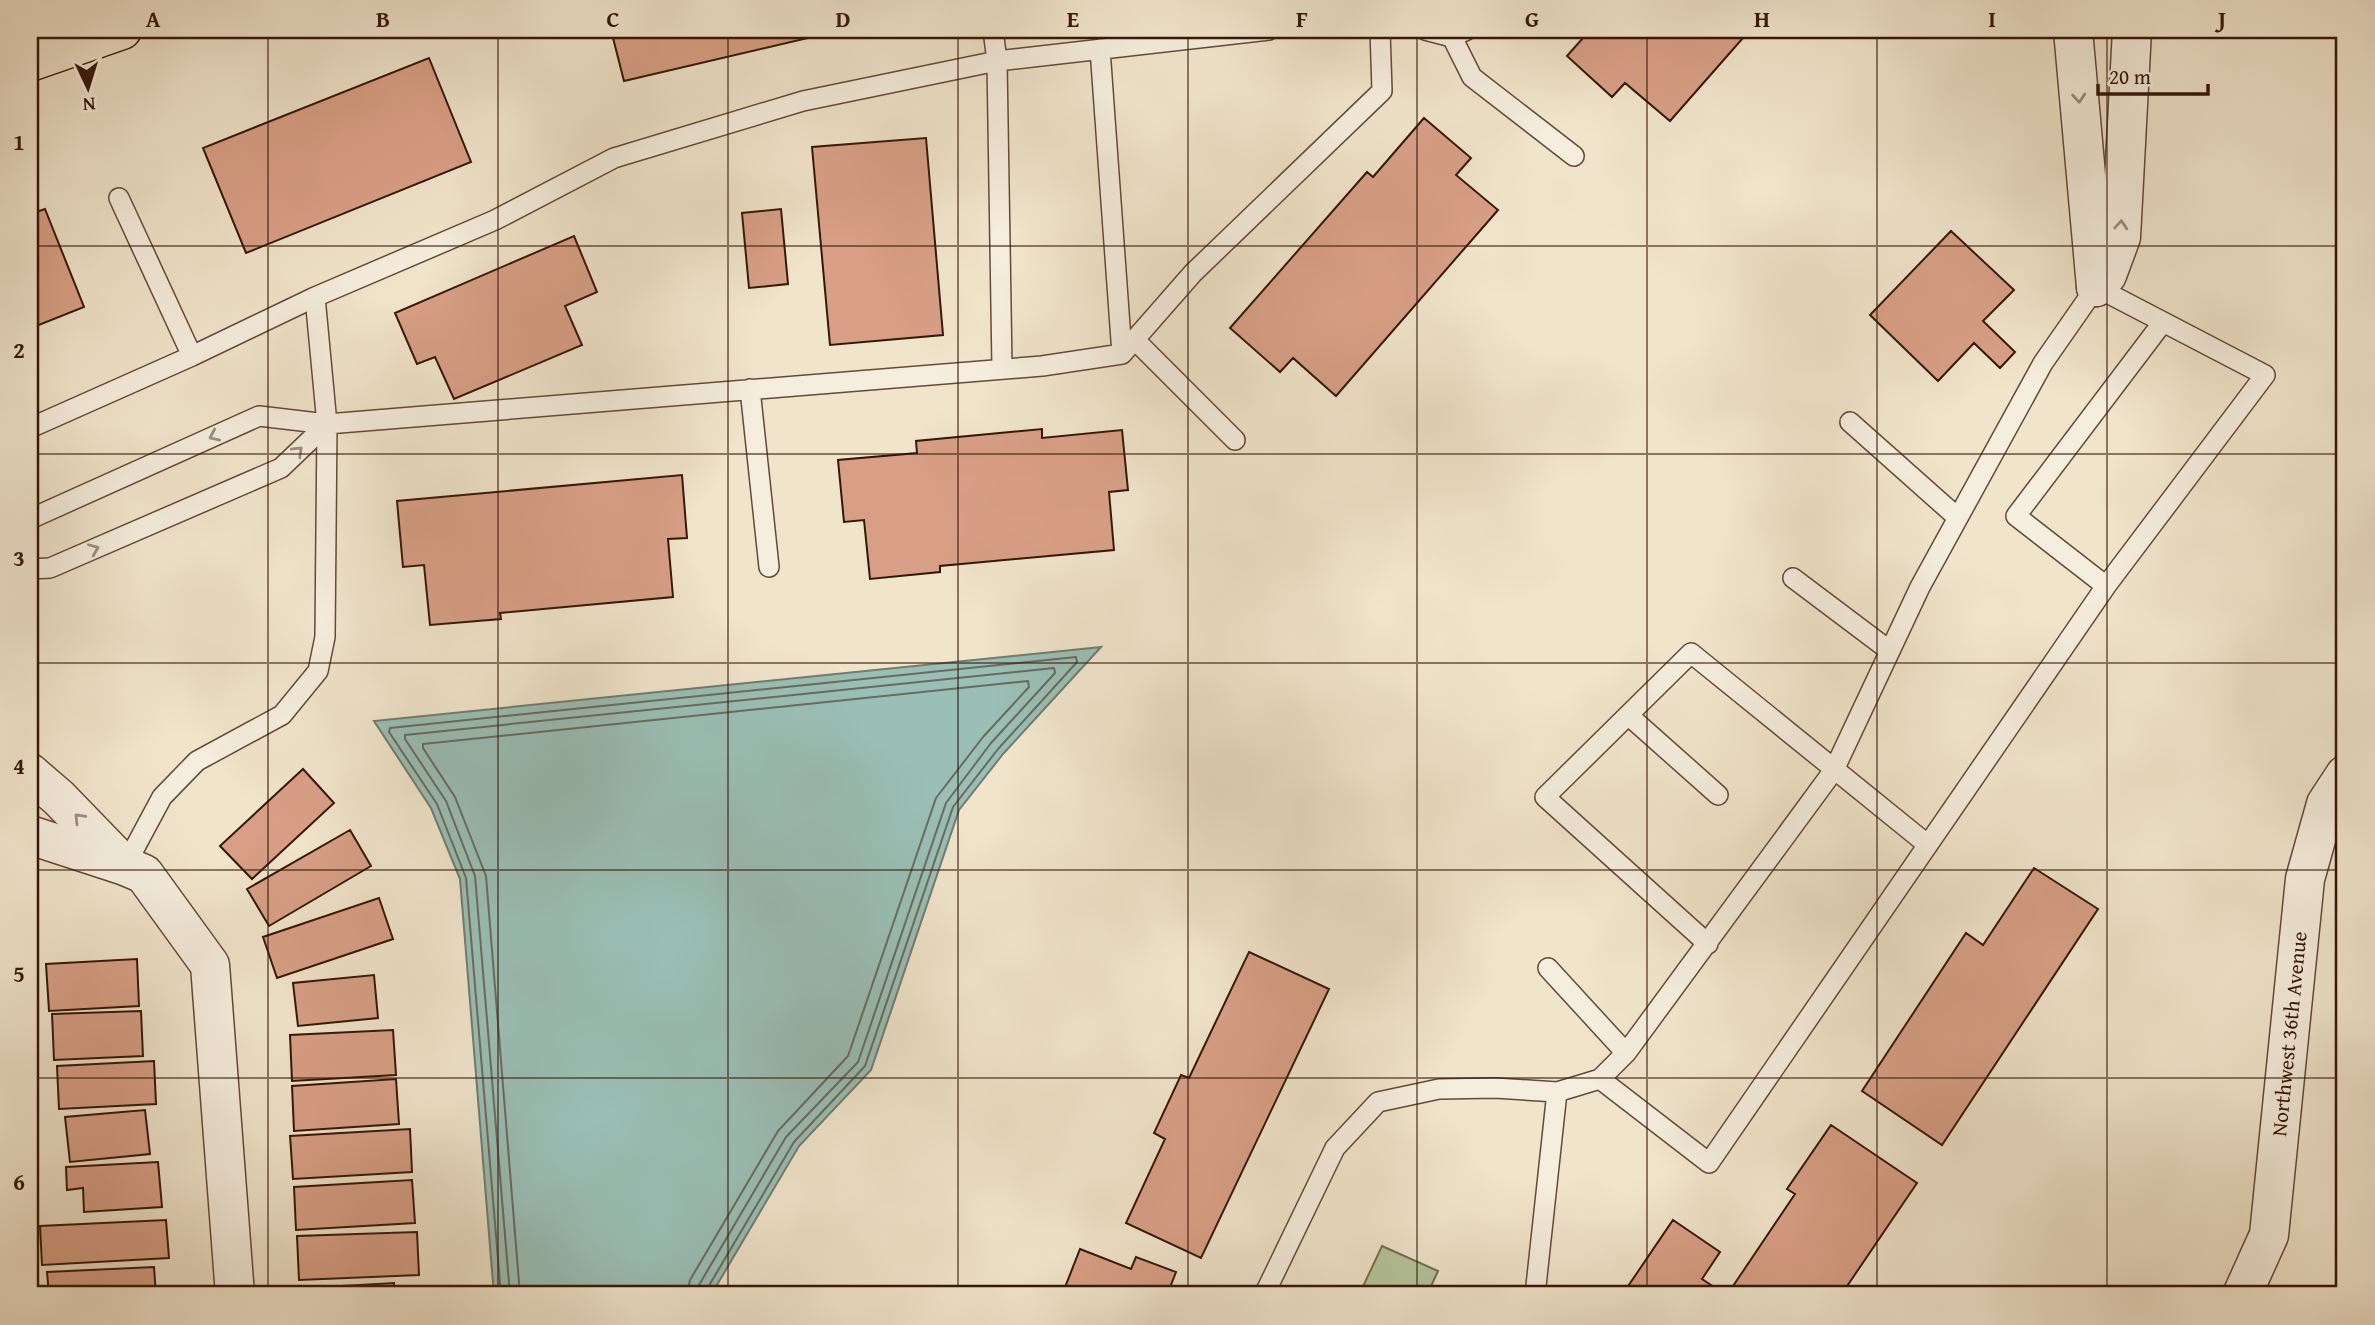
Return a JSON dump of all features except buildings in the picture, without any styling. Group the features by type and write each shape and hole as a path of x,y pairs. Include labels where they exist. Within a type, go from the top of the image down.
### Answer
{"main road":[{"path":"30,62 122,30"}],"street":[{"path":"2132,32 2121,237 2107,275 2096,287 2074,34 2132,32"},
{"path":"30,773 59,798 125,866"},
{"name":"Northwest 36th Avenue","path":"2242,1295 2270,1235 2305,879 2326,803 2345,775"},
{"path":"30,835 145,874 210,965 235,1295"}],"lane":[{"path":"993,30 997,61 1002,368"},
{"path":"30,428 192,356 315,297 495,220 614,158 803,101 997,61 1269,30"},
{"path":"30,518 259,416 327,424 1042,366 1128,347 1193,273 1382,91 1380,30"},
{"path":"1425,30 1460,34 1472,77 1574,156"},
{"path":"1100,49 1128,347 1236,440"},
{"path":"119,198 192,356"},
{"path":"1264,1295 1335,1148 1378,1102 1439,1089 1557,1091 1600,1079 1626,1053 1834,769 1920,587 2043,363 2096,287 2266,375 2106,586 1709,1164 1600,1079"},
{"path":"125,866 162,797 197,761 282,715 318,671 325,637 327,424 315,297"},
{"path":"2106,586 2016,516 2163,322"},
{"path":"750,389 769,567"},
{"path":"1850,422 1958,518"},
{"path":"30,569 50,568 281,468 327,424"},
{"path":"1793,578 1890,651"},
{"path":"1708,944 1545,797 1691,653 1928,845"},
{"path":"1628,715 1718,795"},
{"path":"1548,968 1626,1053"},
{"path":"1535,1295 1557,1091"}],"green space":[{"path":"1382,1246 1438,1271 1427,1295 1359,1295"}],"water":[{"path":"1101,647 1003,754 959,810 871,1070 799,1146 711,1295 494,1295 460,879 431,808 374,721"}]}
